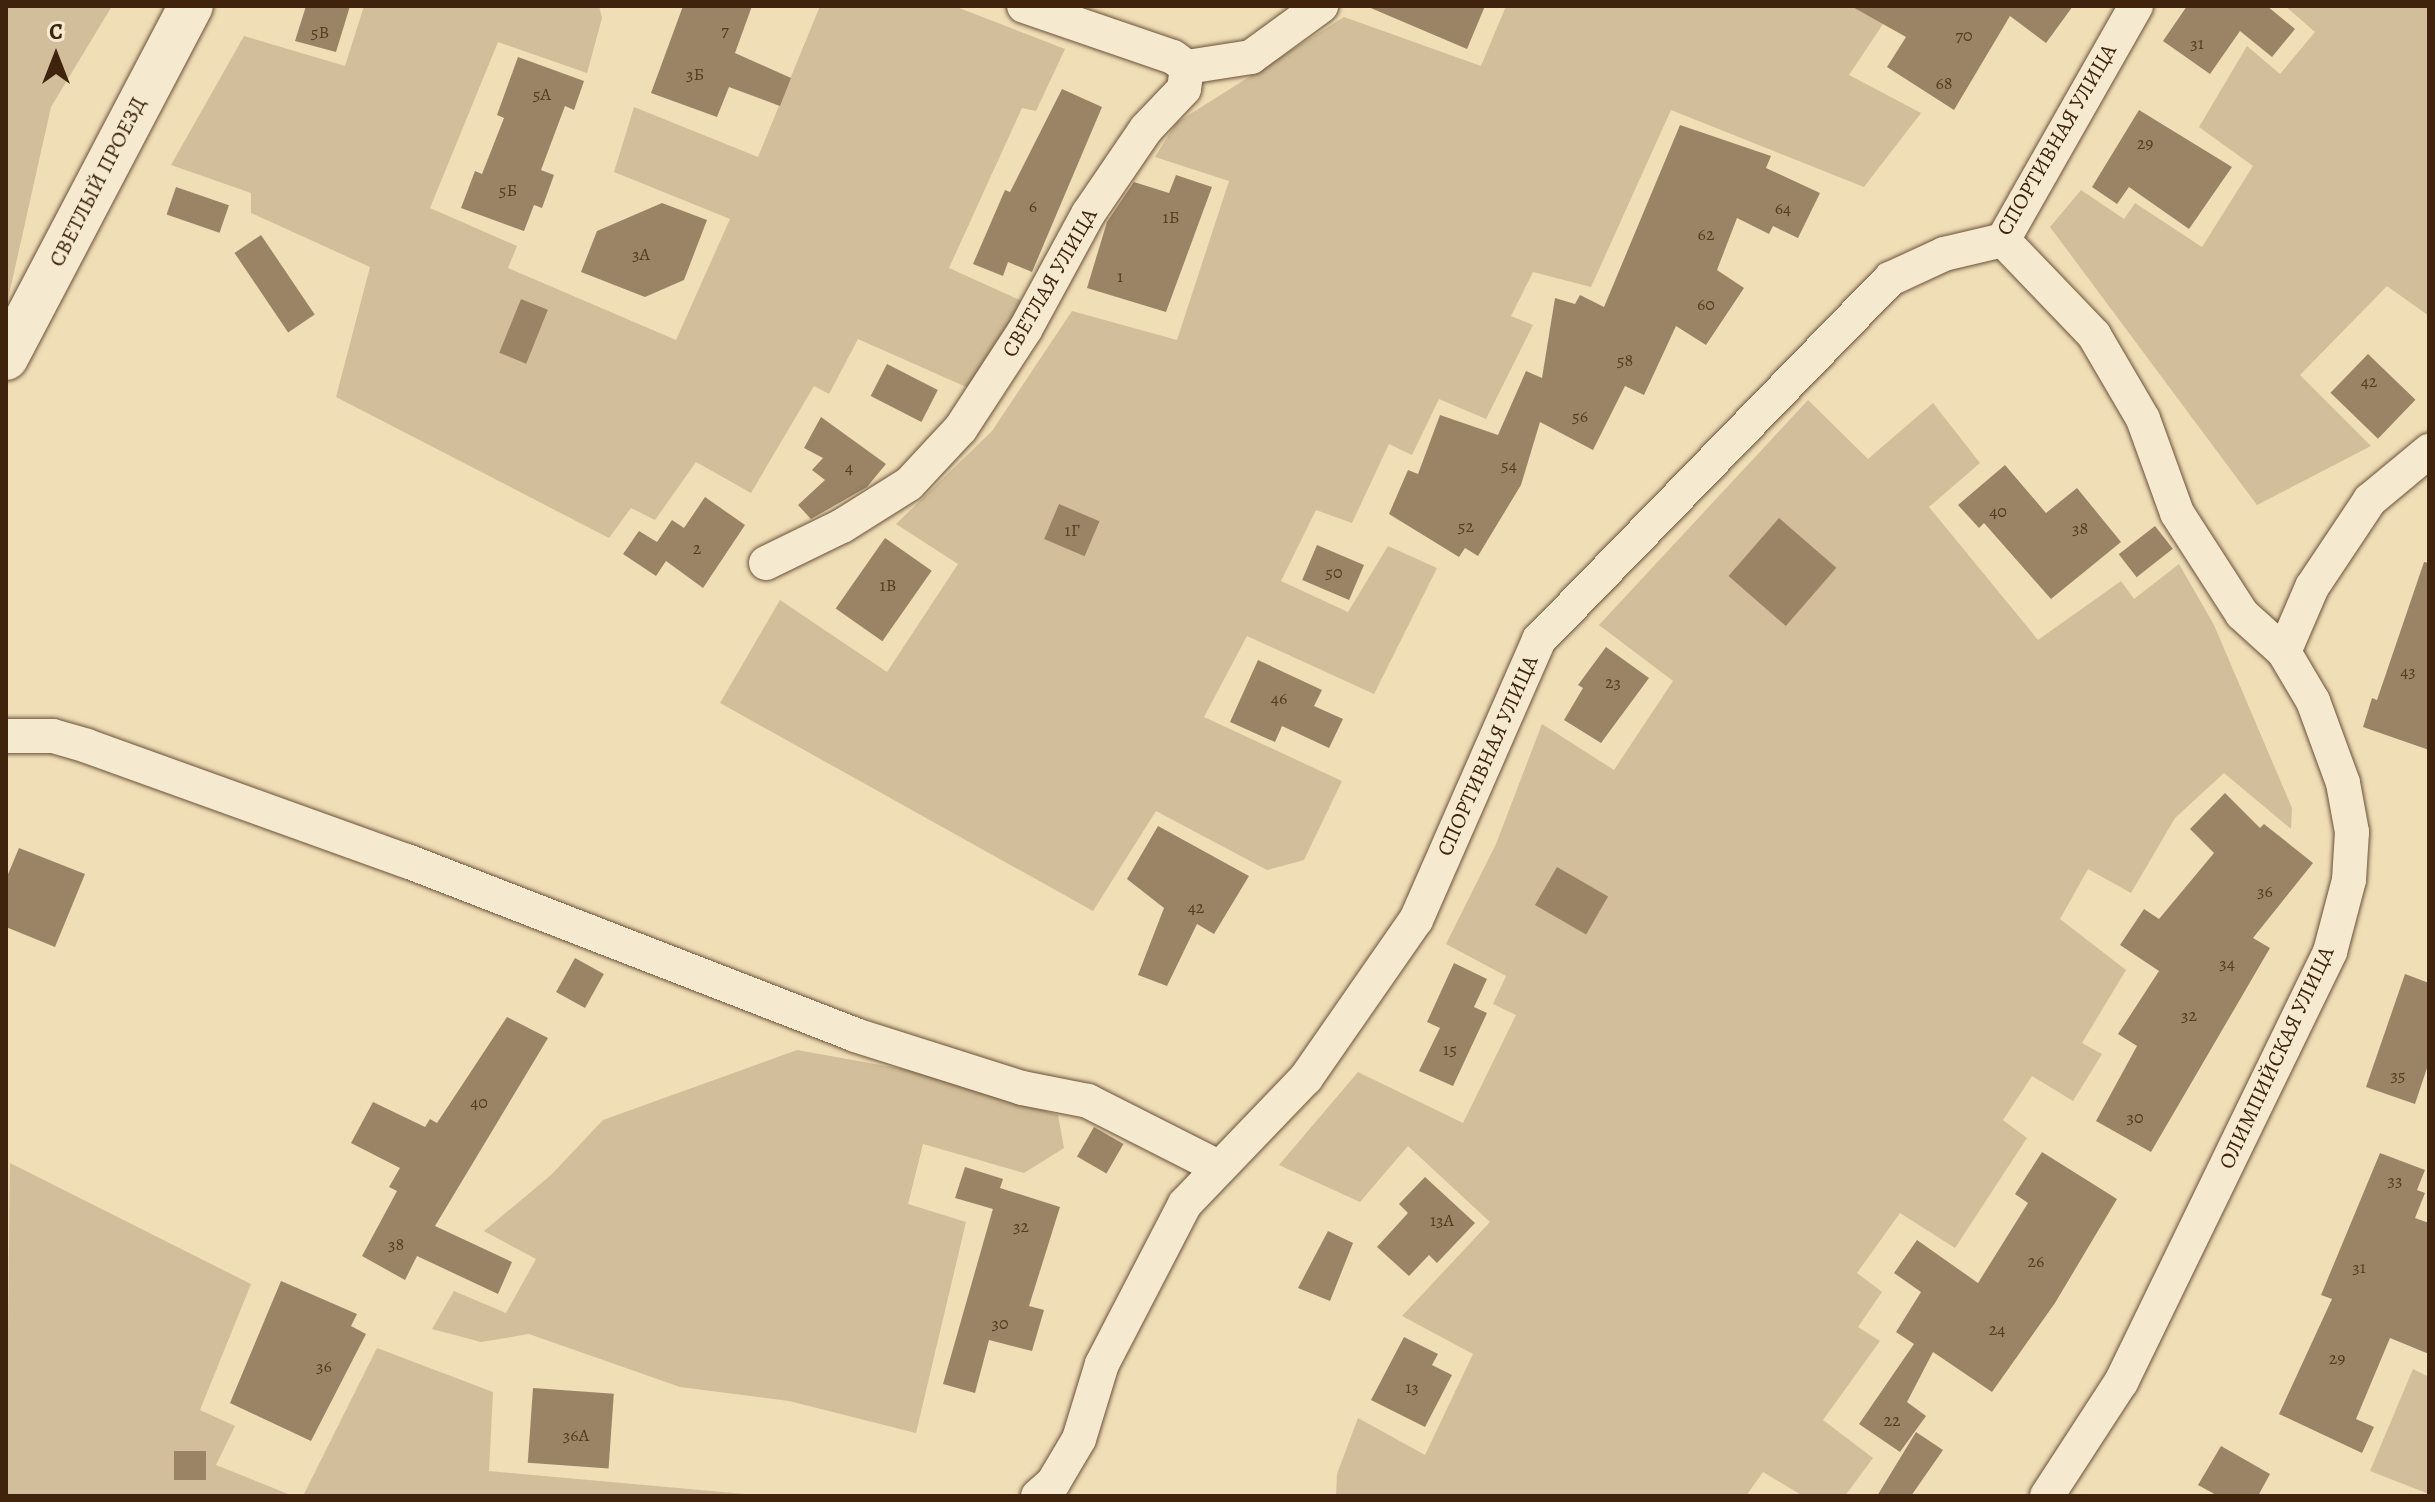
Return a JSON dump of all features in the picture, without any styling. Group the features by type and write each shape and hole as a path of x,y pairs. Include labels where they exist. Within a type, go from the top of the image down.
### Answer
{"street":[{"name":"СВЕТЛЫЙ ПРОЕЗД","path":"6,358 191,6"},
{"path":"1024,6 1173,57 1187,67 1251,57 1321,6"},
{"name":"СПОРТИВНАЯ УЛИЦА","path":"1038,1496 1053,1483 1079,1439 1102,1364 1185,1204 1306,1078 1416,920 1539,640 1890,279 1944,254 2003,240 2136,6"},
{"name":"СВЕТЛАЯ УЛИЦА","path":"766,563 842,526 909,484 961,428 1025,330 1088,214 1146,129 1184,89 1187,67"},
{"name":"ОЛИМПИЙСКАЯ УЛИЦА","path":"2003,240 2094,335 2143,419 2177,513 2242,614 2284,652 2313,701 2343,783 2352,832 2349,880 2330,952 2121,1382 2047,1496"},
{"path":"2284,652 2312,587 2370,500 2429,451"},
{"path":"6,736 53,736 87,746 407,861 855,1035 1022,1088 1088,1101 1218,1167"}],"shaded area":[{"path":"6,6 112,6 51,107 6,308"},
{"path":"364,6 599,6 602,18 587,73 498,42 430,208 517,246 508,268 676,340 730,219 614,172 634,107 758,157 820,6 954,6 1065,49 1036,111 1022,108 949,268 1022,301 973,390 858,339 829,394 814,386 751,493 696,462 655,520 631,508 609,538 336,397 370,267 251,213 251,193 171,165 244,36 345,66"},
{"path":"1506,6 1895,6 1849,75 1921,113 1864,187 1671,110 1591,287 1533,272 1511,316 1533,325 1486,419 1439,399 1412,455 1389,444 1352,523 1316,510 1281,581 1348,612 1388,546 1437,568 1374,694 1247,636 1204,717 1342,781 1304,860 1267,870 1156,811 1093,911 720,703 780,600 887,672 958,564 896,524 992,431 1072,311 1177,340 1229,181 1155,157 1176,123 1344,17 1481,66"},
{"path":"2285,6 2429,6 2429,316 2387,286 2300,375 2371,446 2257,505 2050,227 2081,190 2124,219 2135,203 2202,247 2253,166 2199,127 2247,46 2280,74 2315,32"},
{"path":"1808,400 1868,459 1933,403 1980,463 1929,507 2038,640 2121,581 2134,599 2179,564 2214,625 2292,808 2291,829 2224,773 2175,818 2131,893 2088,869 2060,919 2126,970 2082,1043 2102,1054 2073,1101 2032,1076 2003,1120 2027,1138 1955,1248 1900,1213 1857,1273 1882,1292 1858,1327 1880,1341 1823,1420 1873,1458 1845,1496 1803,1496 1763,1472 1746,1496 1336,1496 1337,1474 1358,1418 1425,1455 1473,1354 1402,1316 1490,1222 1408,1146 1360,1202 1279,1165 1358,1072 1463,1123 1516,1015 1493,1004 1506,976 1446,944 1496,844 1542,724 1614,770 1673,681 1599,625"},
{"path":"797,1050 914,1071 1058,1115 1064,1148 1024,1173 923,1144 908,1204 966,1222 916,1433 789,1401 680,1387 529,1334 481,1342 432,1329 454,1291 506,1313 536,1259 484,1231 551,1175 603,1120"},
{"path":"10,1163 251,1284 200,1410 235,1426 216,1465 293,1496 6,1496"},
{"path":"377,1348 493,1392 489,1471 767,1496 303,1496"},
{"path":"2413,1369 2429,1377 2429,1494 2370,1471"}],"building":[{"path":"306,6 350,6 336,52 295,41"},
{"path":"683,6 752,6 735,53 791,78 780,106 729,87 717,117 651,93"},
{"path":"1366,6 1485,6 1467,49"},
{"path":"1851,6 2073,6 2046,43 2010,16 1954,110 1887,67 1906,37"},
{"path":"2187,6 2267,6 2295,29 2272,57 2240,31 2210,74 2163,41"},
{"path":"518,57 584,81 574,110 565,106 541,170 554,175 542,208 534,205 524,231 461,208 475,171 482,174 504,118 497,115"},
{"path":"1062,89 1102,107 1032,272 1008,262 1003,276 973,264 1005,190 1010,192"},
{"path":"2139,110 2232,167 2189,229 2129,187 2117,204 2092,187"},
{"path":"1680,125 1771,156 1766,168 1820,193 1798,238 1773,226 1769,234 1737,218 1717,270 1744,288 1706,345 1676,326 1644,395 1625,386 1593,450 1540,422 1521,485 1478,556 1465,548 1459,557 1389,514 1408,470 1418,474 1440,415 1498,435 1526,371 1542,378 1555,298 1575,304 1580,295 1604,307"},
{"path":"1176,175 1212,187 1166,312 1087,288 1107,222 1134,182 1169,193"},
{"path":"176,187 229,205 220,233 167,214"},
{"path":"662,203 707,220 684,280 645,297 581,272 597,231"},
{"path":"261,235 315,315 288,332 234,253"},
{"path":"521,299 548,310 526,364 499,353"},
{"path":"2368,354 2415,400 2378,439 2330,393"},
{"path":"887,364 938,390 921,422 871,396"},
{"path":"821,417 886,464 867,487 811,519 798,505 825,480 812,470 823,458 804,448"},
{"path":"2005,465 2046,513 2077,488 2121,542 2051,599 1984,523 1979,528 1958,505"},
{"path":"705,497 745,525 703,588 666,561 656,576 623,554 639,531 657,542 672,520 684,528"},
{"path":"1059,504 1100,521 1085,556 1044,539"},
{"path":"1779,518 1836,568 1786,626 1728,576"},
{"path":"2155,526 2173,549 2137,577 2119,554"},
{"path":"885,538 932,571 882,641 836,608"},
{"path":"1317,545 1364,565 1349,600 1302,580"},
{"path":"2424,562 2429,563 2429,750 2363,727 2372,698 2377,700"},
{"path":"1606,647 1649,678 1601,743 1564,720 1583,688 1578,685"},
{"path":"1258,660 1322,690 1314,706 1343,719 1329,748 1282,726 1275,742 1230,722"},
{"path":"2225,793 2260,828 2264,824 2313,863 2253,938 2270,948 2151,1152 2096,1121 2137,1046 2118,1034 2159,971 2120,945 2144,909 2159,919 2214,853 2190,829"},
{"path":"1158,826 1249,876 1214,934 1197,924 1167,986 1138,975 1164,908 1127,879"},
{"path":"19,848 85,874 55,947 6,927 6,879"},
{"path":"1557,867 1608,896 1586,935 1535,905"},
{"path":"575,958 604,974 585,1008 556,992"},
{"path":"1454,963 1487,979 1474,1007 1487,1013 1453,1086 1419,1071 1440,1028 1427,1022"},
{"path":"2405,974 2429,983 2429,1062 2415,1104 2366,1087"},
{"path":"507,1017 548,1038 435,1226 512,1262 498,1294 417,1256 405,1280 362,1256 397,1191 389,1187 400,1168 351,1143 373,1102 425,1127 430,1119 437,1123"},
{"path":"1094,1127 1123,1144 1106,1173 1077,1156"},
{"path":"2042,1152 2117,1199 2055,1303 1992,1392 1933,1352 1907,1402 1926,1416 1900,1452 1859,1424 1914,1344 1896,1332 1921,1292 1894,1273 1917,1240 1978,1283 2028,1203 2015,1194"},
{"path":"2380,1153 2425,1170 2417,1190 2425,1193 2415,1218 2429,1223 2429,1354 2390,1338 2356,1419 2374,1427 2362,1453 2279,1414 2332,1299 2321,1295"},
{"path":"965,1167 1003,1179 1000,1188 1060,1207 1029,1306 1044,1310 1032,1351 989,1340 975,1393 943,1384 993,1209 955,1198"},
{"path":"1425,1177 1475,1223 1437,1263 1429,1255 1409,1276 1377,1247 1408,1213 1399,1204"},
{"path":"1328,1231 1353,1243 1330,1301 1298,1288"},
{"path":"281,1281 357,1314 351,1326 366,1334 311,1441 230,1403"},
{"path":"1404,1337 1438,1354 1432,1365 1452,1375 1425,1427 1371,1400"},
{"path":"533,1388 614,1394 609,1468 528,1463"},
{"path":"1916,1432 1943,1450 1911,1496 1877,1496"},
{"path":"2221,1446 2270,1474 2258,1496 2218,1496 2198,1485"},
{"path":"174,1451 206,1451 206,1480 174,1480"}]}
